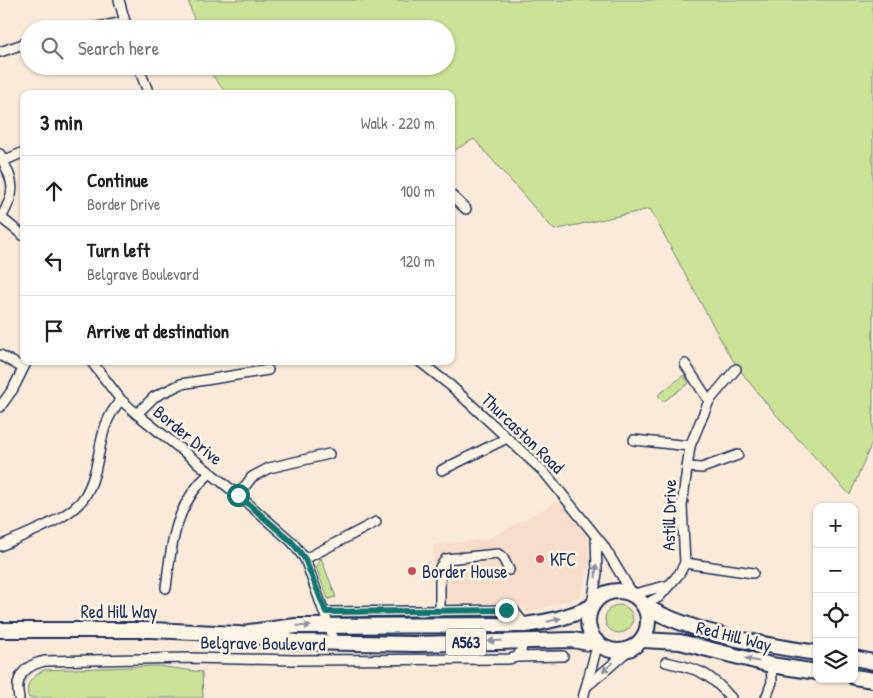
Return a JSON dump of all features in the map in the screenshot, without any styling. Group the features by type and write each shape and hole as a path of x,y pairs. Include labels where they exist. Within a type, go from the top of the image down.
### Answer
{"highway":[{"path":"623,590 633,594 645,606 649,624 642,640 628,650 614,651 597,642 588,625 591,606 605,593 623,590"},
{"name":"Red Hill Way","path":"238,634 296,626 525,624 564,618 591,606"},
{"name":"Red Hill Way","path":"645,606 673,622 696,629 813,651"},
{"name":"Red Hill Way","path":"0,630 151,630 238,634 296,642 335,643 416,644 573,640 589,643 597,642"},
{"name":"Red Hill Way","path":"642,640 680,642 772,664 813,671"},
{"path":"858,659 873,662"},
{"path":"858,678 873,680"}],"street":[{"path":"119,0 125,20"},
{"path":"0,52 20,45"},
{"path":"142,75 147,90"},
{"path":"20,153 2,157 12,188 12,197 1,218 20,233"},
{"path":"455,200 466,209"},
{"path":"0,355 20,363"},
{"path":"685,364 708,401"},
{"path":"0,407 25,365"},
{"name":"Border Drive","path":"94,365 121,400 209,474 238,495 292,542 305,559 326,612 335,643"},
{"path":"137,414 154,397 174,387 263,370 260,365"},
{"name":"Thurcaston Road","path":"424,365 451,386 544,473 589,525 633,594"},
{"name":"Astill Drive","path":"645,606 660,597 679,574 685,563 682,506 690,446 708,401 736,369"},
{"path":"0,546 65,515 85,496 107,417 121,400"},
{"path":"442,470 507,438"},
{"path":"634,440 690,446"},
{"path":"238,495 252,477 269,468 328,454"},
{"name":"Astill Drive","path":"687,467 702,468 738,456"},
{"path":"166,588 177,520 185,501 198,483 209,474"},
{"path":"305,559 376,522"},
{"path":"591,606 597,573 596,537"},
{"path":"440,611 440,567 446,559 498,554 504,558 509,570"},
{"name":"Astill Drive","path":"685,563 753,573"},
{"path":"633,594 669,585"},
{"name":"Belgrave Boulevard","path":"326,612 514,610 525,624"},
{"path":"517,657 521,651 523,641"},
{"path":"584,698 597,642"},
{"path":"588,685 615,660 625,655 628,650"},
{"name":"Belgrave Boulevard","path":"19,698 18,678 25,668 33,663 45,661 170,658 304,660 563,656"},
{"path":"666,662 690,668 715,679 731,698"},
{"path":"766,698 772,682 772,664"}],"shaded area":[{"path":"561,500 587,530 589,562 585,583 578,597 528,613 520,603 434,603 433,545 487,539"}],"green space":[{"path":"188,0 873,0 873,440 850,495 771,409 728,353 650,209 554,230 474,139 455,150 455,90 224,90 212,75 455,75 455,20 194,20"},
{"path":"684,375 689,383 663,402 658,395"},
{"path":"321,558 336,597 328,599 316,567"},
{"path":"619,605 629,609 633,619 629,629 619,633 609,629 605,619 609,609"},
{"path":"158,666 202,672 203,698 29,698 28,685 30,681 44,670"}],"place":[{"name":"KFC","path":"540,559"},
{"name":"Border House","path":"412,571"}],"route":[{"path":"238,495 292,542 305,559 326,612 506,610"}]}
